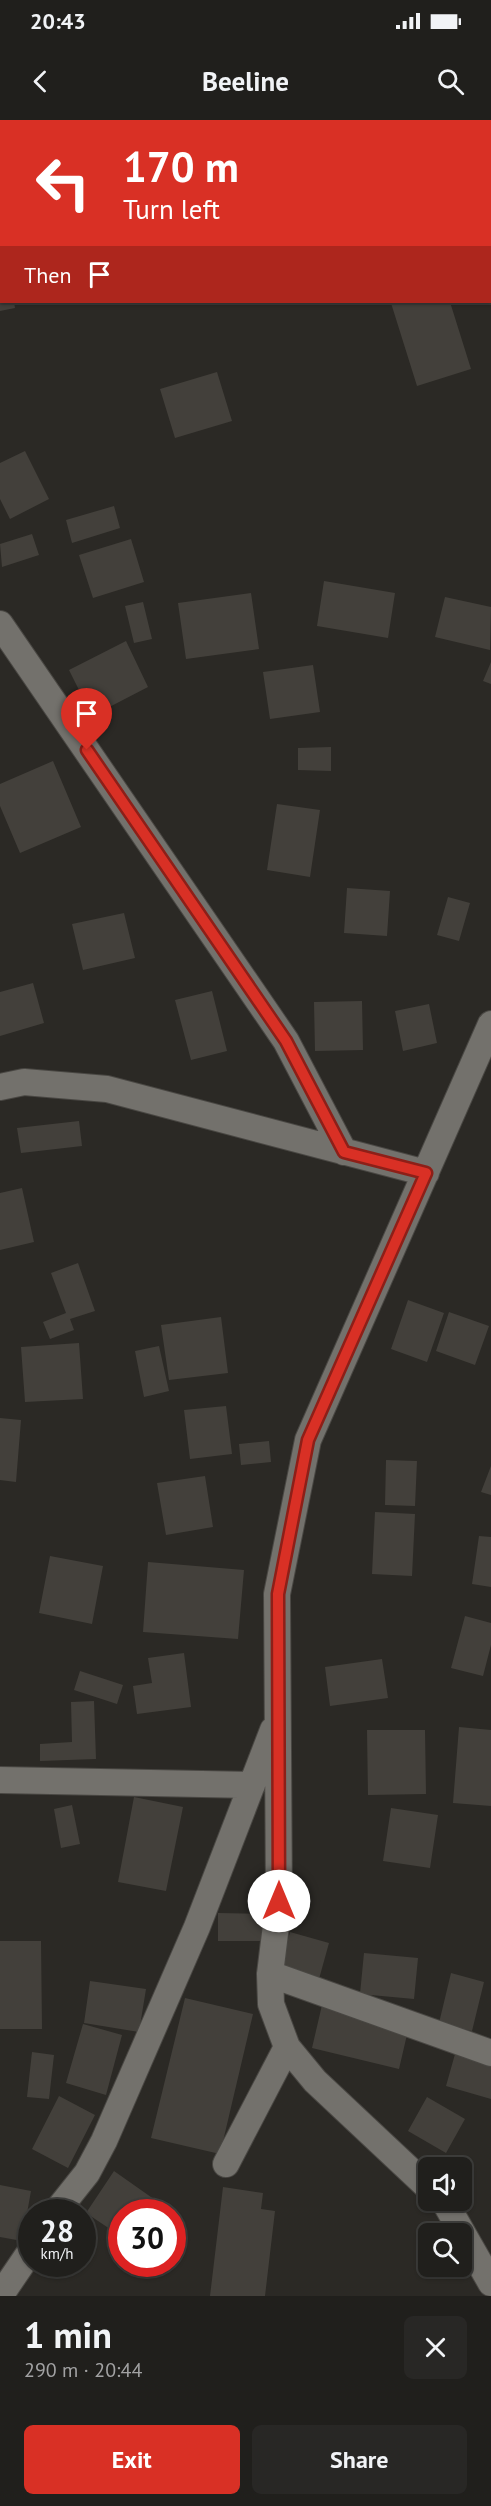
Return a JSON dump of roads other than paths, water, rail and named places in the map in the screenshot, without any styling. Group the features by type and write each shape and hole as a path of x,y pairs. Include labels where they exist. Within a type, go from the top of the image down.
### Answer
{"street":[{"path":"0,624 286,1041 344,1152"},
{"path":"418,2178 315,2081 287,2047 271,2004 270,1974 279,1901 278,1594 308,1440 491,1024"},
{"path":"0,1088 24,1082 107,1089 426,1173"},
{"path":"66,2199 87,2173 104,2141 197,1927 278,1718"},
{"path":"0,1780 252,1785"},
{"path":"270,1974 491,2053"},
{"path":"226,2164 287,2047"},
{"path":"450,2211 491,2283"},
{"path":"0,2296 18,2270"}]}
